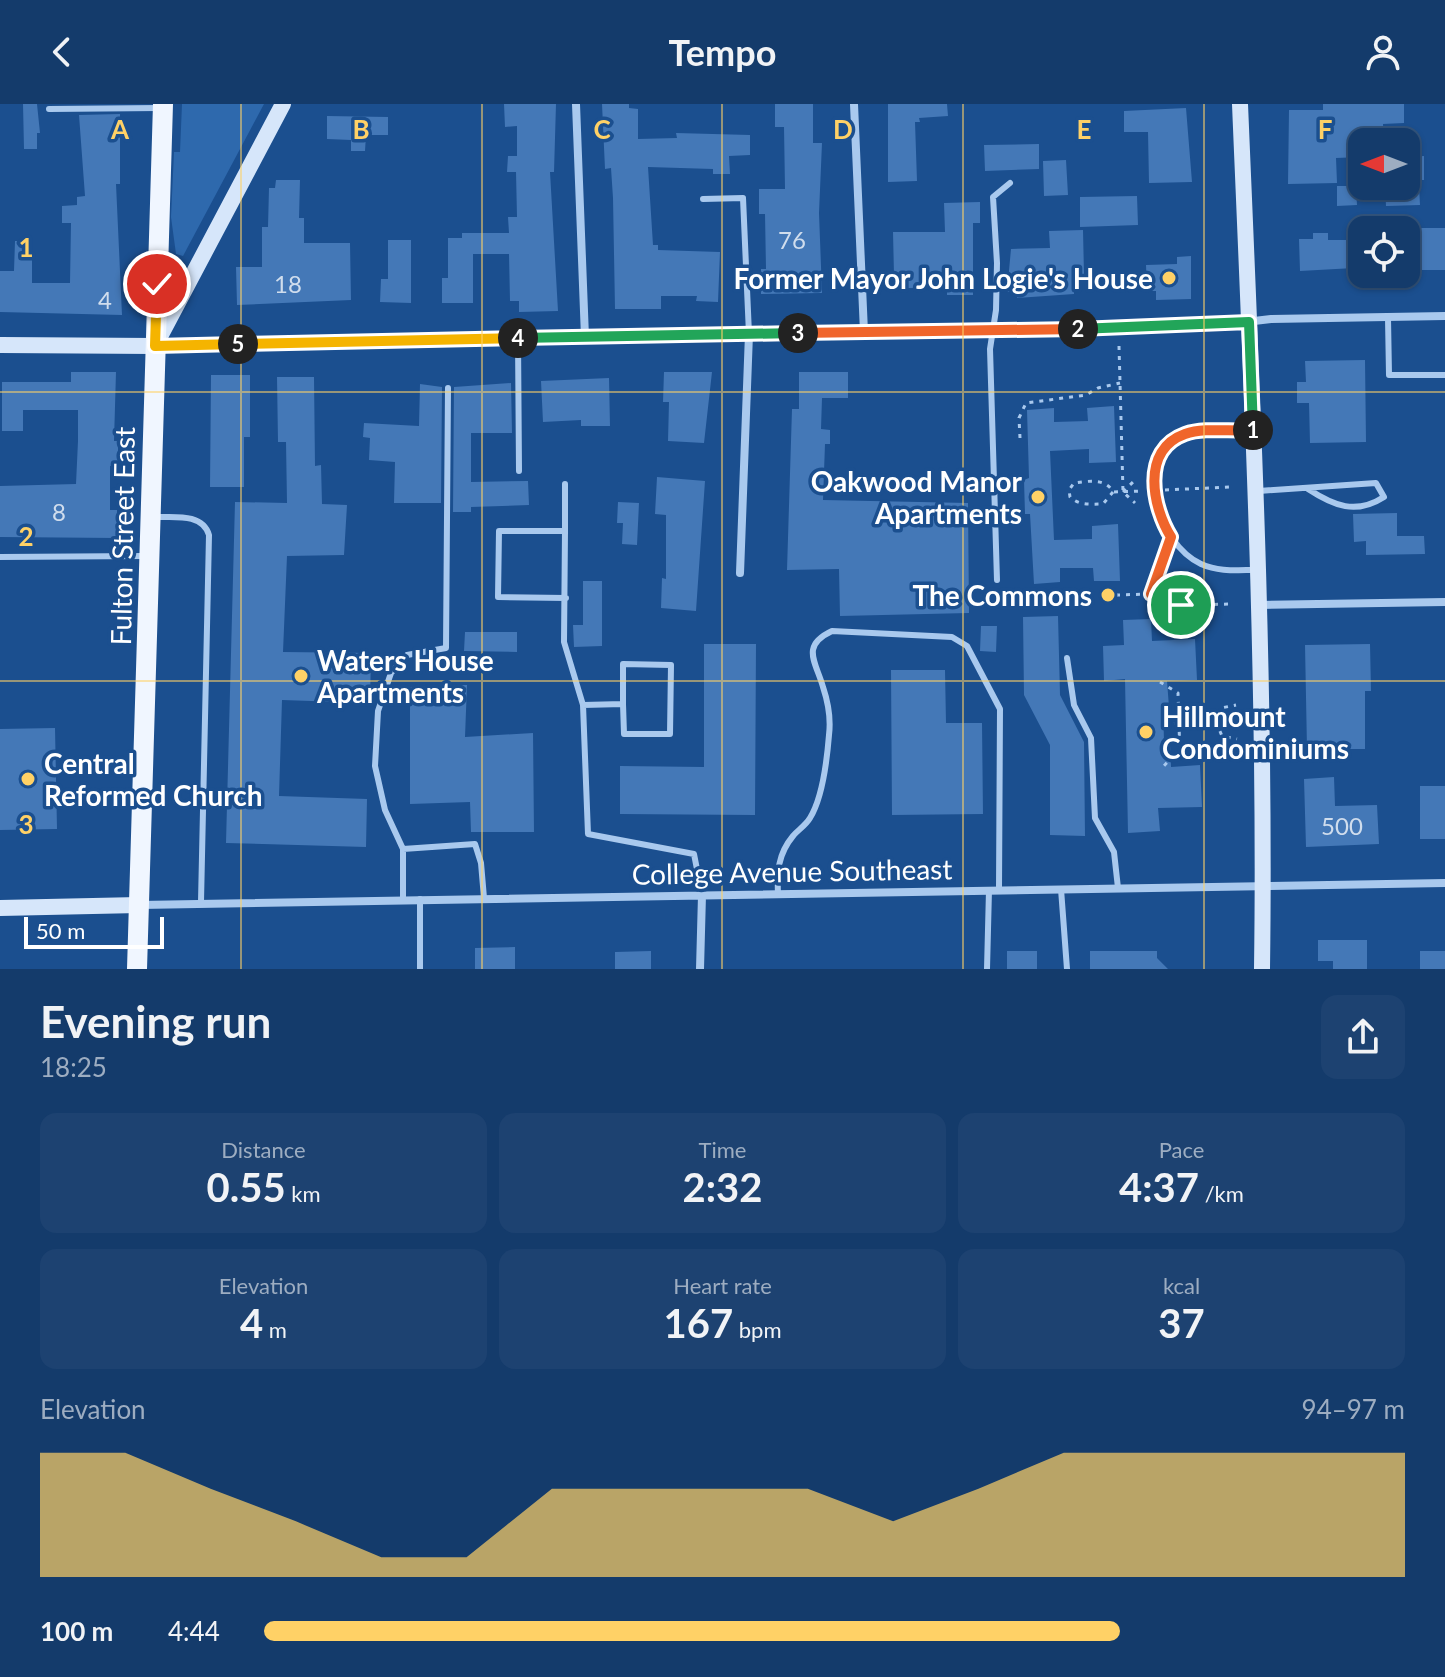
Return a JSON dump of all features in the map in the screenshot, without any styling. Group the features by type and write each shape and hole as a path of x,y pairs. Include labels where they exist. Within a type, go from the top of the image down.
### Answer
{"main road":[{"name":"Fulton Street East","path":"137,969 163,106"}],"street":[{"path":"155,346 283,104"},
{"path":"576,104 585,337"},
{"path":"854,104 864,332"},
{"path":"1240,104 1260,605 1264,885 1262,969"},
{"path":"0,345 155,346 993,331 1445,316"},
{"path":"740,573 749,334"},
{"path":"1260,605 1445,602"},
{"name":"College Avenue Southeast","path":"139,905 1445,883"},
{"path":"700,969 702,895"},
{"path":"0,908 139,905"}],"lane":[{"path":"49,109 163,106"},
{"path":"997,580 993,331 997,263 993,197 1010,183"},
{"path":"703,199 743,198 749,334"},
{"path":"1388,318 1389,375 1445,375"},
{"path":"518,338 519,471"},
{"path":"403,899 403,849 385,810 375,766 378,711 391,673 407,655 446,648 448,388"},
{"path":"1253,431 1186,434 1173,441 1157,468 1153,490 1160,519 1171,537 1199,563 1221,570 1258,570"},
{"path":"1255,491 1376,483 1384,497 1358,508 1338,506 1308,489"},
{"path":"565,484 564,642 583,705 588,834 694,854 702,895"},
{"path":"150,517 194,519 204,525 209,535 201,902"},
{"path":"565,531 499,531 498,597 566,598"},
{"path":"0,557 149,556"},
{"path":"778,894 779,862 792,837 810,819 820,787 829,715 823,685 813,665 813,650 819,637 832,631 952,637 967,646 1000,709 994,890 987,969"},
{"path":"1067,658 1074,705 1091,738 1095,818 1114,852 1118,888"},
{"path":"623,664 671,665 670,734 624,734 623,704 623,664"},
{"path":"583,705 623,704"},
{"path":"403,849 475,844 481,863 484,898"},
{"path":"1061,889 1067,969"},
{"path":"420,899 420,969"}],"path":[{"path":"1119,346 1123,492 1135,503"},
{"path":"1020,438 1021,410 1026,403 1086,395 1092,390 1120,383"},
{"path":"1113,492 1103,504 1086,504 1077,503 1070,497 1069,490 1074,483 1094,481 1105,483 1113,492 1230,487"},
{"path":"1123,492 1134,481"},
{"path":"1151,594 1171,537"},
{"path":"1116,595 1151,594 1181,605 1234,604"},
{"path":"1160,682 1178,693 1180,756 1172,757 1163,767"},
{"path":"1236,705 1221,708 1216,722 1222,736 1237,739"},
{"path":"1164,724 1216,722"}],"shaded area":[{"path":"182,104 264,104 183,256 176,254 171,217 174,152 180,152"}],"building":[{"path":"23,104 37,104 40,133 37,133 37,149 24,149"},
{"path":"504,104 556,104 554,172 550,172 558,311 519,312 519,301 510,301 509,254 473,254 473,303 442,303 442,278 448,278 448,238 462,238 462,233 509,233 508,217 517,217 516,172 507,172 508,156 517,156 517,126 505,127"},
{"path":"602,104 629,104 629,108 638,109 638,139 677,138 676,133 750,135 750,155 729,156 730,174 713,174 713,169 648,167 653,245 658,245 658,250 720,252 718,302 696,301 697,296 661,296 661,309 615,309 613,198 611,168 605,169"},
{"path":"775,104 813,104 813,143 822,143 819,213 822,293 761,294 761,269 766,269 765,214 759,214 759,189 785,189 784,127 775,127"},
{"path":"888,104 947,104 948,116 919,118 920,122 915,122 917,181 888,182"},
{"path":"1323,104 1404,104 1404,123 1383,124 1383,128 1348,128 1348,158 1336,158 1337,183 1288,184 1289,110 1323,110"},
{"path":"1186,108 1192,182 1149,183 1148,132 1124,132 1124,111"},
{"path":"120,114 120,184 116,184 122,315 0,312 0,271 14,271 15,241 32,241 32,283 70,283 71,223 62,223 62,206 77,205 77,197 85,196 79,115"},
{"path":"327,116 388,117 388,135 366,135 365,151 351,151 351,140 327,139"},
{"path":"1039,144 1039,169 985,171 984,145"},
{"path":"1420,156 1424,156 1424,180 1420,180"},
{"path":"1066,160 1068,195 1044,196 1043,161"},
{"path":"276,180 300,180 299,218 304,218 304,243 350,243 351,300 237,305 236,267 262,267 262,227 268,227 269,188 275,188"},
{"path":"1337,186 1348,186 1348,200 1357,200 1357,205 1337,206"},
{"path":"1137,196 1138,225 1080,227 1080,197"},
{"path":"1386,200 1420,200 1420,205 1386,206"},
{"path":"980,202 980,223 973,223 973,295 947,295 947,288 900,288 899,275 894,275 893,232 945,232 944,203"},
{"path":"1420,228 1445,228 1445,270 1420,270"},
{"path":"1083,230 1084,274 1074,275 1074,294 1017,298 1017,292 1007,292 1011,249 1050,248 1049,231"},
{"path":"1313,233 1328,233 1328,240 1348,240 1348,268 1300,271 1299,239 1313,239"},
{"path":"388,240 411,240 411,303 380,302 381,279 388,279"},
{"name":"Former Mayor John Logie's House","path":"1191,256 1191,299 1156,300 1156,291 1147,291 1146,265 1177,264 1177,257"},
{"path":"1365,360 1366,442 1310,443 1309,403 1297,403 1297,382 1306,382 1305,361"},
{"path":"71,372 116,372 114,441 118,441 118,466 110,466 110,510 117,510 117,538 0,537 0,486 76,484 78,441 78,410 23,410 23,431 2,431 2,382 71,382"},
{"path":"664,372 712,372 704,443 668,441 669,402 663,402"},
{"path":"799,372 848,372 848,398 822,398 821,429 830,430 830,444 825,444 823,500 968,503 969,613 840,616 839,569 787,570 792,409 799,409"},
{"path":"211,375 250,375 250,437 244,437 244,487 210,487"},
{"name":"Waters House Apartments","path":"277,377 314,377 315,466 321,465 322,504 347,505 344,555 287,556 283,652 371,653 370,703 282,700 279,796 367,799 366,847 226,843 235,502 287,503 286,442 278,442"},
{"path":"609,378 610,426 581,426 581,420 543,422 541,381"},
{"path":"511,383 512,433 471,433 471,482 528,481 529,505 471,507 471,512 453,512 454,387"},
{"path":"420,384 442,387 441,503 394,503 395,462 369,460 370,438 363,437 364,423 419,426"},
{"name":"Oakwood Manor Apartments","path":"1114,406 1116,462 1089,463 1089,449 1050,451 1054,540 1092,539 1092,526 1118,524 1120,581 1094,581 1093,568 1060,568 1060,582 1034,584 1030,514 1025,514 1024,480 1029,478 1027,410 1054,408 1054,422 1088,421 1087,408"},
{"path":"657,477 705,481 696,611 661,608 662,578 666,579 666,515 655,514"},
{"path":"618,502 639,503 637,545 622,544 623,523 617,523"},
{"path":"1397,513 1397,536 1424,536 1425,554 1366,555 1366,541 1354,542 1353,514"},
{"path":"583,581 602,581 602,646 574,647 573,625 583,625"},
{"path":"1058,616 1060,695 1084,742 1085,836 1050,835 1050,745 1024,695 1023,617"},
{"name":"Hillmount Condominiums","path":"1151,619 1152,641 1195,639 1197,680 1167,681 1169,707 1163,707 1164,741 1170,741 1171,767 1200,765 1202,807 1158,808 1160,831 1128,833 1125,679 1104,681 1103,646 1124,645 1123,620"},
{"path":"981,626 997,626 996,652 980,651"},
{"path":"465,632 517,632 517,652 464,651"},
{"path":"704,644 756,644 755,815 620,814 620,766 704,767"},
{"path":"1370,644 1371,691 1365,691 1365,749 1307,749 1305,645"},
{"path":"891,670 945,670 946,723 982,723 983,814 892,815"},
{"path":"467,685 465,737 533,733 534,832 471,832 470,802 410,804 410,687"},
{"name":"Central Reformed Church","path":"55,728 57,829 0,830 0,729"},
{"path":"1334,777 1335,806 1377,805 1379,844 1306,847 1304,779"},
{"path":"1420,786 1445,786 1445,839 1420,839"},
{"path":"1318,940 1367,940 1367,969 1333,969 1333,961 1318,961"},
{"path":"515,947 515,969 475,969 475,948"},
{"path":"651,951 651,969 615,969 615,952"},
{"path":"1007,951 1037,951 1037,969 1007,969"},
{"path":"1090,951 1157,951 1157,958 1168,969 1090,969"},
{"path":"1420,951 1445,951 1445,969 1420,969"}],"place":[{"name":"Former Mayor John Logie's House","path":"1169,278"},
{"name":"Oakwood Manor Apartments","path":"1038,497"},
{"name":"The Commons","path":"1108,595"},
{"name":"Waters House Apartments","path":"301,676"},
{"name":"Hillmount Condominiums","path":"1146,732"},
{"name":"Central Reformed Church","path":"28,779"}],"route":[{"path":"157,284 155,346 1095,329 1249,322 1253,431 1186,434 1173,441 1163,453 1153,484 1160,519 1171,537 1151,594 1181,605"}]}
